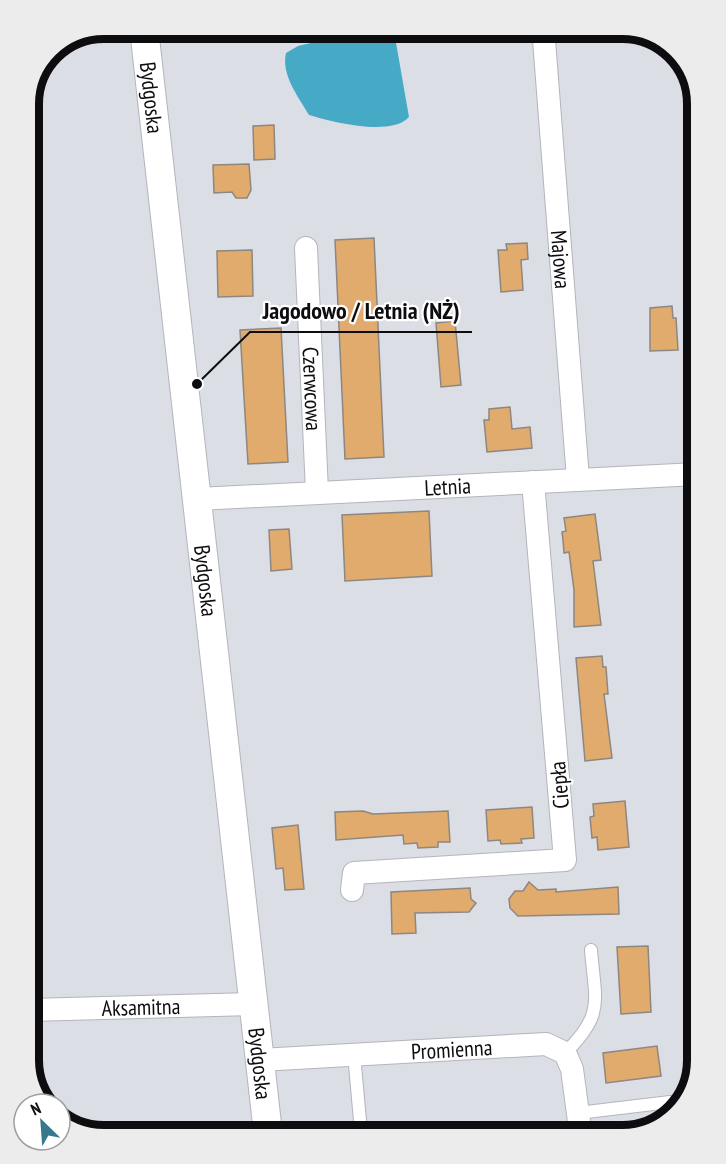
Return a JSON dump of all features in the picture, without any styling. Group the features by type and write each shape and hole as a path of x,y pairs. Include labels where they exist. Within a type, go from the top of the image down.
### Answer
{"street":[{"name":"Bydgoska","path":"145,39 267,1125"},
{"name":"Majowa","path":"544,40 578,479"},
{"name":"Czerwcowa","path":"306,249 317,492"},
{"name":"Letnia","path":"198,499 687,474"},
{"name":"Ciepła","path":"352,890 354,873 565,860 533,482"},
{"name":"Aksamitna","path":"39,1010 253,1004"},
{"name":"Promienna","path":"260,1060 546,1044 565,1053"},
{"path":"565,1053 572,1069 579,1121"}],"lane":[{"path":"565,1053 590,1025 595,1011 591,950"},
{"path":"354,1054 359,1125"},
{"path":"579,1121 670,1102"}],"water":[{"path":"328,39 395,39 409,117 400,123 376,127 346,124 309,115 286,69 286,53 298,46"}],"building":[{"path":"274,125 275,159 254,160 253,126"},
{"path":"249,164 251,190 247,198 236,198 232,192 214,193 213,165"},
{"path":"374,238 384,457 345,459 335,240"},
{"path":"527,243 528,259 521,260 523,290 501,292 498,250 507,250 506,244"},
{"path":"252,250 253,296 218,297 217,251"},
{"path":"672,306 673,318 676,318 678,350 650,351 650,308"},
{"path":"455,321 461,385 441,387 436,323"},
{"path":"281,328 288,462 248,464 240,330"},
{"path":"510,407 512,429 530,427 532,448 487,452 484,420 489,420 489,409"},
{"path":"429,511 432,576 345,581 342,515"},
{"path":"595,514 601,560 593,561 601,625 574,627 574,590 569,552 564,553 562,532 566,531 564,518"},
{"path":"289,529 292,569 271,571 269,530"},
{"path":"602,656 603,667 606,667 608,694 604,694 612,758 585,761 576,658"},
{"path":"625,801 629,847 598,850 597,837 592,838 590,817 594,816 593,804"},
{"path":"532,807 534,838 521,839 522,843 501,844 500,840 488,841 486,810"},
{"path":"363,811 373,814 448,811 450,842 438,842 438,847 418,848 417,843 404,844 403,835 336,840 335,812"},
{"path":"298,825 304,889 285,890 283,868 276,869 272,828"},
{"path":"529,882 538,890 556,889 556,892 618,887 619,914 518,916 510,908 509,899 515,891 523,891"},
{"path":"470,888 471,899 476,903 469,912 415,913 416,933 392,934 391,892"},
{"path":"648,946 651,1012 621,1014 617,947"},
{"path":"657,1046 661,1076 606,1083 603,1053"}],"place":[{"name":"Jagodowo / Letnia (NŻ)","path":"197,384"}]}
